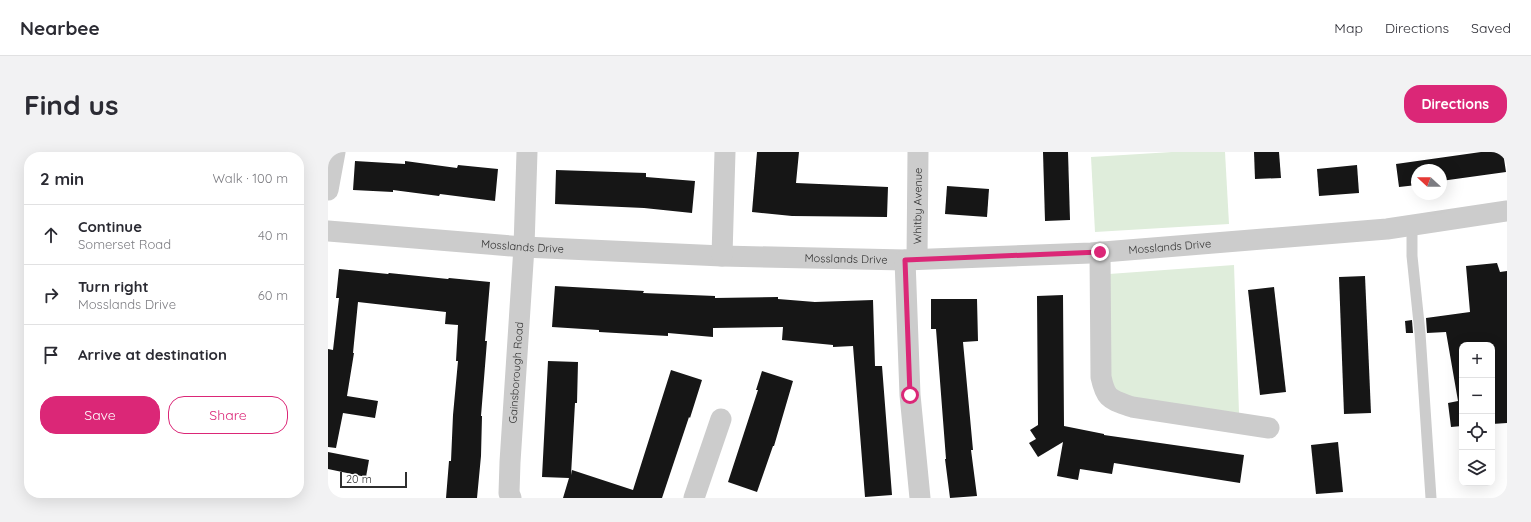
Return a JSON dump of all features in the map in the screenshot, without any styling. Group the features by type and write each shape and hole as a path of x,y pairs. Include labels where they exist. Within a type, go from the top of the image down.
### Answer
{"street":[{"path":"328,190 335,152"},
{"name":"Gainsborough Road","path":"511,498 509,493 510,462 524,247 527,152"},
{"path":"722,256 725,152"},
{"name":"Whitby Avenue","path":"918,152 911,260 910,395 920,498"},
{"name":"Mosslands Drive","path":"328,231 524,247 722,256 911,260 1100,252 1387,228 1507,211"},
{"path":"1100,252 1101,376 1104,391 1112,400 1132,407 1269,428"},
{"path":"694,498 720,419"}],"lane":[{"path":"1412,225 1412,256 1420,334 1431,498"}],"green space":[{"path":"1172,152 1225,152 1229,224 1095,232 1091,157"},
{"path":"1234,265 1239,413 1135,400 1115,390 1110,378 1109,274"}],"building":[{"path":"757,152 799,152 796,183 888,187 887,217 792,216 752,212"},
{"path":"1043,152 1068,152 1070,220 1045,221"},
{"path":"1254,152 1279,152 1281,178 1255,179"},
{"path":"1481,152 1503,152 1506,172 1447,180 1447,164 1411,164 1411,186 1399,187 1396,164"},
{"path":"355,161 405,164 405,161 457,168 458,165 498,169 495,201 393,190 393,192 353,190"},
{"path":"1357,165 1359,193 1319,196 1317,169"},
{"path":"556,170 646,173 646,177 695,181 692,213 644,208 555,204"},
{"path":"947,186 989,189 987,217 945,214"},
{"path":"1497,263 1500,272 1507,271 1507,423 1495,424 1495,342 1459,342 1459,426 1451,427 1448,403 1458,401 1446,332 1427,333 1426,318 1470,312 1466,266"},
{"path":"339,269 490,282 481,416 481,456 477,498 446,498 449,461 451,461 453,415 458,361 456,361 458,325 445,324 446,312 358,302 354,353 347,396 378,401 375,418 343,413 336,448 328,447 328,349 333,350 339,298 336,298"},
{"path":"1365,276 1371,413 1344,414 1339,277"},
{"path":"555,286 644,291 643,293 715,296 715,298 778,297 778,299 815,302 873,300 875,366 882,366 892,495 865,497 853,346 833,347 833,345 782,340 783,327 713,328 713,337 668,333 668,336 599,332 599,330 552,327"},
{"path":"1274,287 1286,392 1260,395 1248,290"},
{"path":"1063,295 1064,426 1104,435 1244,455 1240,483 1114,463 1112,474 1080,469 1078,480 1057,476 1063,442 1038,457 1029,443 1036,439 1030,430 1038,425 1037,296"},
{"path":"931,299 977,299 978,341 963,342 973,450 971,450 977,496 950,498 945,459 936,329 931,329"},
{"path":"1412,320 1413,333 1406,333 1405,321"},
{"path":"548,361 578,362 577,403 575,403 571,475 572,470 633,490 671,370 702,380 662,498 563,498 569,478 542,477"},
{"path":"762,371 793,381 774,446 757,492 728,482 758,390 756,390"},
{"path":"1338,442 1343,492 1316,494 1311,445"},
{"path":"328,452 369,460 366,477 328,469"}],"route":[{"path":"910,395 905,260 1100,252"}]}
